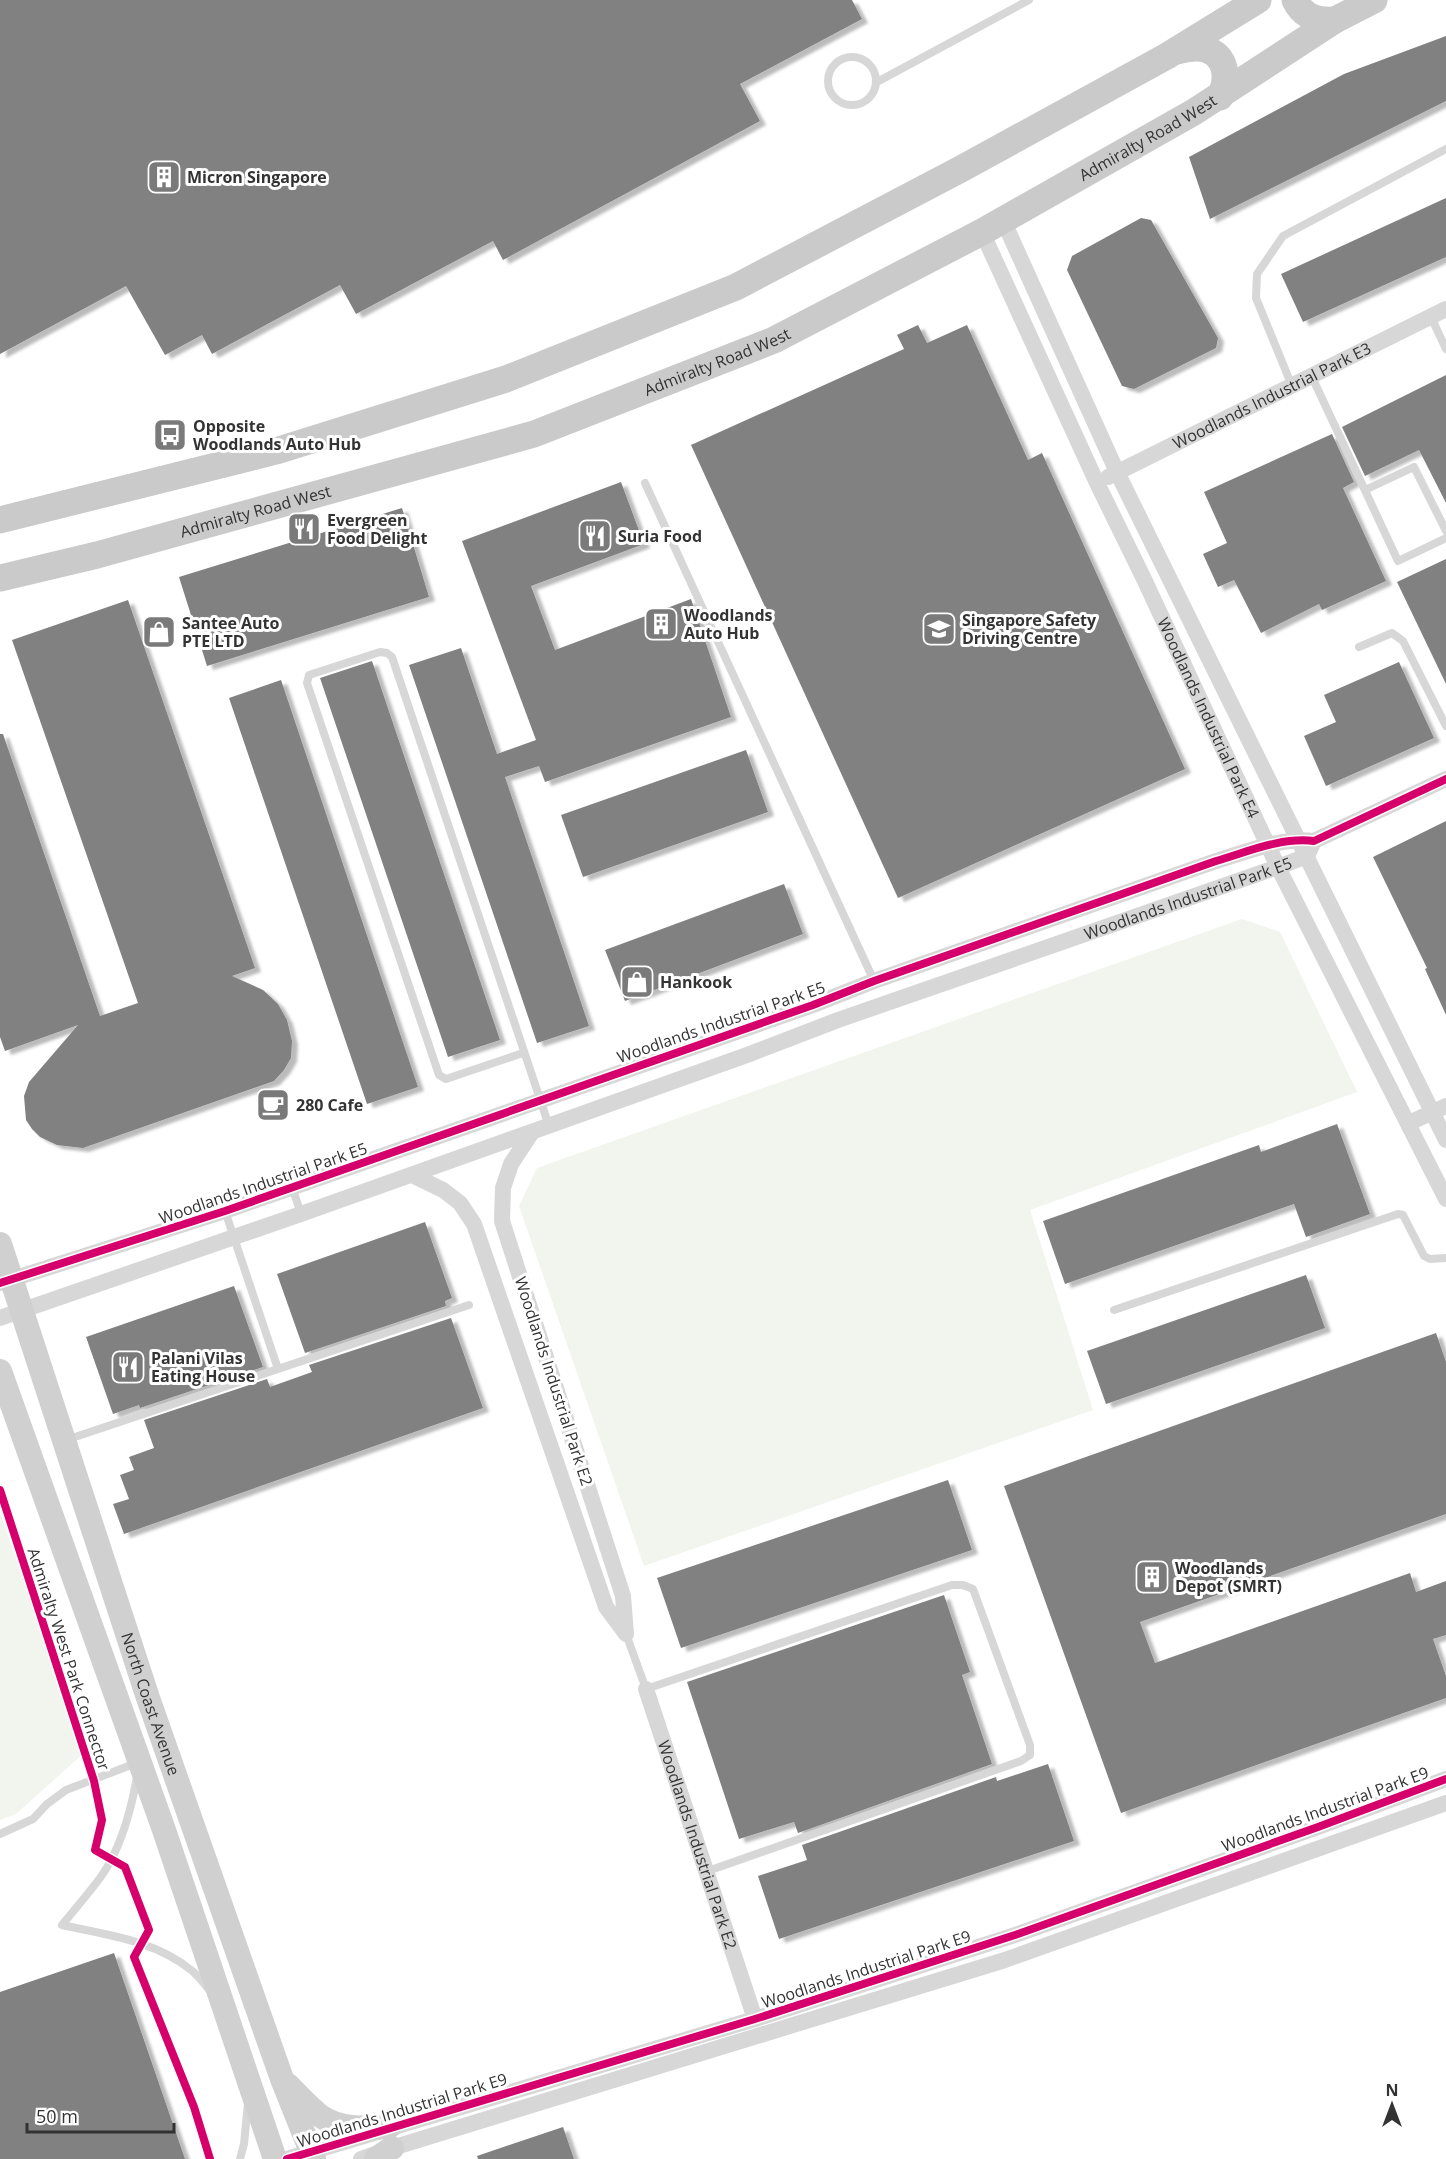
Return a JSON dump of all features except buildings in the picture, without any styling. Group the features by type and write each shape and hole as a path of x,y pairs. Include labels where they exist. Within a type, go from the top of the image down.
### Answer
{"main road":[{"path":"0,520 276,451 507,379 736,287 961,169 1175,51 1258,0"},
{"path":"1295,0 1302,11 1313,18 1322,21 1335,20"},
{"name":"Admiralty Road West","path":"0,578 97,555 534,434 774,340 993,226 1220,96 1335,20 1374,0"},
{"path":"1175,51 1194,47 1204,48 1219,57 1224,66 1225,77 1225,87 1220,96"},
{"name":"North Coast Avenue","path":"0,1244 11,1314 64,1441 148,1698 282,2079 313,2155"},
{"name":"North Coast Avenue","path":"0,1371 140,1762 275,2159"},
{"path":"282,2079 321,2116 343,2125 362,2128 386,2145"}],"street":[{"name":"Woodlands Industrial Park E4","path":"993,226 1269,778 1307,845 1340,922 1395,1037 1439,1110 1446,1140"},
{"name":"Woodlands Industrial Park E4","path":"993,226 1097,483 1278,867 1446,1199"},
{"name":"Woodlands Industrial Park E3","path":"1097,483 1438,313"},
{"path":"1144,579 1165,569"},
{"path":"1184,665 1207,654"},
{"path":"1244,791 1269,778"},
{"name":"Woodlands Industrial Park E5","path":"11,1314 234,1238 838,1020 1278,867 1307,845 1446,779"},
{"name":"Woodlands Industrial Park E5","path":"5,1281 225,1211 1216,861 1269,845 1307,845"},
{"path":"1313,933 1340,922"},
{"path":"1371,1048 1395,1037"},
{"path":"1409,1123 1439,1110"},
{"name":"Woodlands Industrial Park E2","path":"532,1132 511,1164 502,1188 502,1221 623,1596 626,1634"},
{"name":"Woodlands Industrial Park E2","path":"412,1175 443,1190 460,1203 474,1224 606,1607 626,1634"},
{"name":"Woodlands Industrial Park E2","path":"646,1689 755,2019"},
{"name":"Woodlands Industrial Park E9","path":"361,2159 386,2145 755,2019 1015,1935 1446,1779"},
{"path":"1414,1791 1421,1812"},
{"name":"Woodlands Industrial Park E9","path":"287,2159 386,2145 761,2035 1005,1960 1446,1803"}],"lane":[{"path":"877,82 876,74 866,61 859,58 842,59 831,70 828,86 831,94 843,104 850,106 866,102 875,90 877,82 1029,0"},
{"path":"1292,386 1256,298 1257,274 1282,236 1446,149"},
{"path":"1438,313 1446,349"},
{"path":"1312,377 1398,561 1446,538"},
{"path":"1365,490 1414,467 1446,531"},
{"path":"645,483 874,981"},
{"path":"1359,647 1392,633 1403,641 1446,726"},
{"path":"523,1053 446,1079 439,1075 308,682 309,675 380,652 387,652 392,657 549,1126"},
{"path":"292,1187 301,1214"},
{"path":"225,1211 278,1370"},
{"path":"1114,1310 1398,1214 1403,1215 1424,1256 1430,1259 1446,1258"},
{"path":"64,1441 469,1305"},
{"path":"646,1689 952,1585 963,1585 973,1589 1030,1745 1030,1755 1021,1761 705,1872"},
{"name":"Woodlands Industrial Park E2","path":"626,1634 646,1689"},
{"path":"0,1834 33,1819 47,1804 66,1790 140,1762"},
{"path":"140,1762 134,1795 111,1859 101,1876 62,1925 142,1942 169,1954 193,1971 224,2009"},
{"path":"755,2019 761,2035"},
{"path":"240,2159 244,2144 250,2084"}],"shaded area":[{"path":"1242,919 1280,932 1357,1092 1030,1210 1093,1410 644,1566 519,1206 537,1168"},
{"path":"0,1512 84,1753 16,1814 0,1820"}],"cycle path":[{"path":"0,1283 225,1211 1216,861 1277,843 1314,841 1446,779"},
{"name":"Admiralty West Park Connector","path":"0,1490 94,1781 102,1820 95,1850 125,1867 149,1930 134,1957 194,2107 210,2159"},
{"path":"287,2159 755,2019 1015,1935 1446,1779"}],"place":[{"name":"Micron Singapore","path":"164,177"},
{"name":"Opposite Woodlands Auto Hub","path":"170,435"},
{"name":"Evergreen Food Delight","path":"304,529"},
{"name":"Suria Food","path":"595,536"},
{"name":"Woodlands Auto Hub","path":"661,624"},
{"name":"Singapore Safety Driving Centre","path":"939,629"},
{"name":"Santee Auto PTE LTD","path":"159,632"},
{"name":"Hankook","path":"637,982"},
{"name":"280 Cafe","path":"273,1105"},
{"name":"Palani Vilas Eating House","path":"128,1367"},
{"name":"Woodlands Depot (SMRT)","path":"1152,1577"}]}
